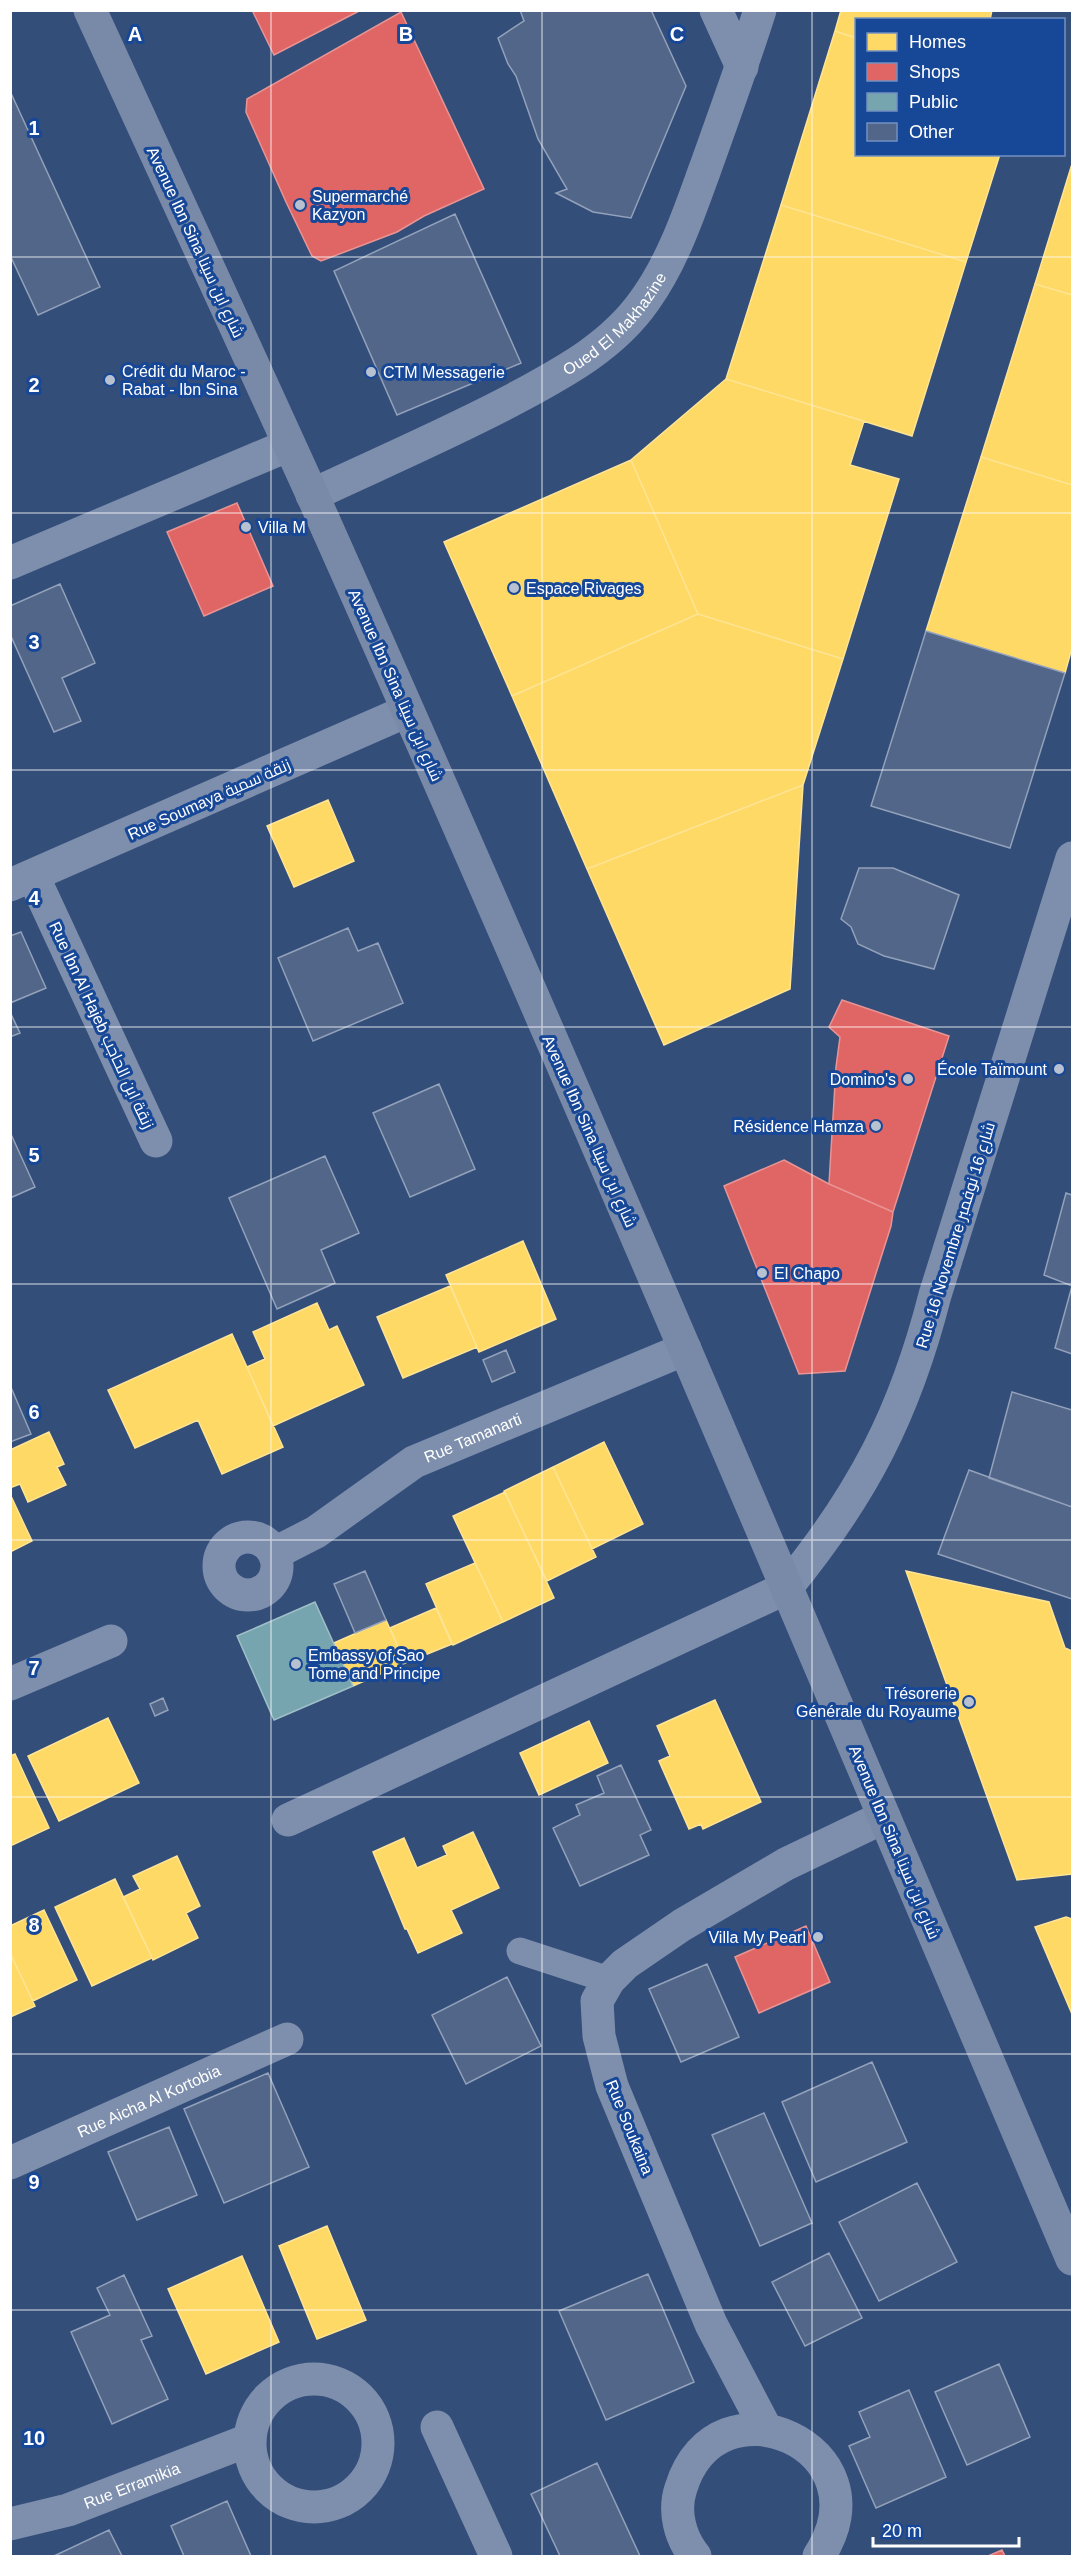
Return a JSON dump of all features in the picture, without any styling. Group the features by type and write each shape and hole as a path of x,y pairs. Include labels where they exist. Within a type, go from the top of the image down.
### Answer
{"main road":[{"name":"Avenue Ibn Sina شارع ابن سينا","path":"90,10 312,495 407,711 685,1349 1072,2259"}],"street":[{"path":"716,10 742,67"},
{"name":"Oued El Makhazine","path":"312,495 503,405 565,371 596,351 618,331 645,301 666,264 686,221 742,67 760,10"},
{"path":"10,563 289,445"},
{"name":"Rue Soumaya زنقة سمية","path":"22,881 407,711"},
{"name":"Rue 16 Novembre شارع 16 نوفمبر","path":"786,1588 821,1545 852,1499 879,1451 902,1401 921,1349 938,1284 1072,858"},
{"name":"Rue Ibn Al Hajeb زنقة ابن الحاجب","path":"22,881 156,1140"},
{"name":"Rue Tamanarti","path":"275,1553 316,1532 414,1461 685,1349"},
{"path":"288,1820 786,1588"},
{"path":"10,1684 111,1641"},
{"name":"Rue Soukaina","path":"766,2429 711,2324 612,2086 600,2036 597,2001 609,1980 625,1964 682,1925 786,1864 884,1816"},
{"name":"Rue Aicha Al Kortobia","path":"10,2163 287,2039"},
{"path":"437,2427 496,2556"},
{"path":"695,2556 687,2546 679,2523 678,2498 685,2474 698,2453 719,2438 742,2430 766,2429 791,2436 811,2450 827,2469 835,2492 836,2518 829,2542 819,2556"},
{"name":"Rue Erramikia","path":"10,2524 68,2510 249,2440"}],"lane":[{"path":"520,1951 609,1980"}],"building: Homes":[{"path":"841,10 992,10 990,18 855,18 855,38 835,31"},
{"path":"835,31 855,38 855,156 999,156 966,262 781,205"},
{"path":"1072,164 1072,295 1035,284"},
{"path":"781,205 966,262 912,436 726,379"},
{"path":"1035,284 1072,295 1072,485 981,457"},
{"path":"726,379 864,421 850,465 899,479 843,659 698,614 631,460"},
{"path":"981,457 1072,485 1072,648 1065,673 926,631"},
{"path":"631,460 698,614 512,696 444,542"},
{"path":"698,614 843,659 803,785 587,869 512,696"},
{"path":"803,785 790,989 664,1045 587,869"},
{"path":"328,800 354,861 294,887 267,826"},
{"path":"523,1241 556,1319 479,1352 446,1275"},
{"path":"450,1286 477,1347 403,1378 377,1317"},
{"path":"317,1303 329,1330 337,1326 364,1385 273,1426 247,1367 265,1359 253,1332"},
{"path":"232,1334 283,1447 222,1474 198,1420 135,1448 108,1390"},
{"path":"49,1432 64,1464 57,1467 66,1485 28,1502 20,1484 10,1488 10,1450"},
{"path":"604,1442 643,1524 592,1549 553,1467"},
{"path":"553,1467 596,1557 547,1581 504,1491"},
{"path":"505,1492 554,1598 503,1622 453,1516"},
{"path":"10,1494 32,1541 10,1552"},
{"path":"475,1563 503,1622 453,1645 426,1584"},
{"path":"906,1571 1049,1602 1065,1648 1072,1651 1072,1874 1017,1880"},
{"path":"436,1608 452,1644 405,1663 390,1628"},
{"path":"386,1620 405,1663 353,1686 334,1643"},
{"path":"715,1700 761,1802 703,1829 701,1824 689,1829 659,1761 670,1756 657,1726"},
{"path":"108,1718 139,1783 59,1821 28,1756"},
{"path":"589,1721 608,1763 539,1795 520,1753"},
{"path":"15,1754 49,1828 10,1846 10,1756"},
{"path":"473,1832 499,1888 451,1910 462,1933 418,1953 405,1929 373,1852 404,1838 417,1868 447,1855 443,1846"},
{"path":"177,1856 200,1906 186,1913 198,1938 153,1960 123,1897 140,1889 133,1876"},
{"path":"115,1879 152,1958 92,1986 55,1907"},
{"path":"44,1910 77,1980 33,2001 10,1953 10,1926"},
{"path":"1066,1917 1072,1919 1072,2014 1035,1927"},
{"path":"10,1953 35,2006 10,2017"},
{"path":"327,2226 366,2320 317,2339 279,2246"},
{"path":"242,2256 279,2342 206,2374 168,2289"}],"building: Shops":[{"path":"252,10 361,10 274,55"},
{"path":"401,12 484,189 424,216 397,232 321,261 312,256 286,202 246,112 247,99"},
{"path":"237,503 273,586 204,616 167,532"},
{"name":"Résidence Hamza","path":"842,1000 949,1036 893,1212 829,1184 840,1037 829,1027"},
{"path":"784,1160 829,1184 893,1212 891,1226 845,1371 799,1374 724,1186"},
{"path":"806,1926 830,1982 759,2013 735,1957"},
{"path":"1002,2550 1005,2556 988,2556"}],"building: Public":[{"name":"Embassy of Sao Tome and Principe","path":"315,1602 353,1686 274,1720 237,1636"}],"building: Other":[{"path":"520,10 651,10 686,86 631,218 593,212 556,193 567,189 538,139 516,76 508,64 498,38 524,21"},
{"path":"10,91 100,287 38,315 10,255"},
{"path":"455,214 521,363 397,415 334,271"},
{"path":"60,584 95,663 62,678 81,721 54,732 10,634 10,606"},
{"path":"926,631 1065,673 1010,848 871,806"},
{"path":"859,868 893,868 959,895 934,969 884,956 858,944 851,927 841,919"},
{"path":"348,928 358,951 378,943 403,1003 313,1041 278,958"},
{"path":"21,932 46,988 10,1003 10,936"},
{"path":"10,1012 20,1033 10,1037"},
{"path":"439,1084 475,1169 410,1197 373,1113"},
{"path":"10,1132 35,1187 10,1198"},
{"path":"325,1156 359,1233 321,1250 335,1283 277,1309 229,1198"},
{"path":"1066,1193 1072,1195 1072,1286 1044,1275"},
{"path":"1072,1286 1072,1354 1055,1348"},
{"path":"506,1350 515,1372 492,1382 483,1360"},
{"path":"10,1385 31,1434 10,1442"},
{"path":"1012,1392 1072,1410 1072,1507 989,1478"},
{"path":"969,1470 1072,1507 1072,1599 938,1554"},
{"path":"365,1571 386,1620 355,1633 334,1584"},
{"path":"163,1698 168,1710 155,1716 150,1704"},
{"path":"621,1765 651,1830 640,1835 649,1855 580,1886 553,1828 580,1815 576,1805 604,1793 597,1776"},
{"path":"707,1964 739,2037 681,2062 649,1989"},
{"path":"507,1977 541,2046 466,2084 432,2015"},
{"path":"872,2062 907,2142 816,2182 782,2102"},
{"path":"268,2073 309,2167 224,2203 184,2109"},
{"path":"764,2113 812,2223 760,2246 712,2135"},
{"path":"169,2127 197,2195 137,2220 108,2152"},
{"path":"917,2183 957,2262 879,2301 839,2222"},
{"path":"829,2253 862,2318 805,2346 772,2282"},
{"path":"648,2274 694,2382 606,2420 559,2311"},
{"path":"124,2275 152,2336 141,2340 168,2399 112,2424 71,2332 110,2315 97,2288"},
{"path":"999,2364 1030,2437 967,2465 935,2392"},
{"path":"909,2390 946,2477 876,2508 849,2446 870,2437 859,2412"},
{"path":"597,2463 640,2556 560,2556 531,2494"},
{"path":"227,2501 251,2556 184,2556 171,2526"},
{"path":"109,2530 122,2556 54,2556"}],"place":[{"name":"Supermarché Kazyon","path":"300,205"},
{"name":"CTM Messagerie","path":"371,372"},
{"name":"Crédit du Maroc - Rabat - Ibn Sina","path":"110,380"},
{"name":"Villa M","path":"246,527"},
{"name":"Espace Rivages","path":"514,588"},
{"name":"École Taïmount","path":"1059,1069"},
{"name":"Domino's","path":"908,1079"},
{"name":"Résidence Hamza","path":"876,1126"},
{"name":"El Chapo","path":"762,1273"},
{"name":"Embassy of Sao Tome and Principe","path":"296,1664"},
{"name":"Trésorerie Générale du Royaume","path":"969,1702"},
{"name":"Villa My Pearl","path":"818,1937"}]}
